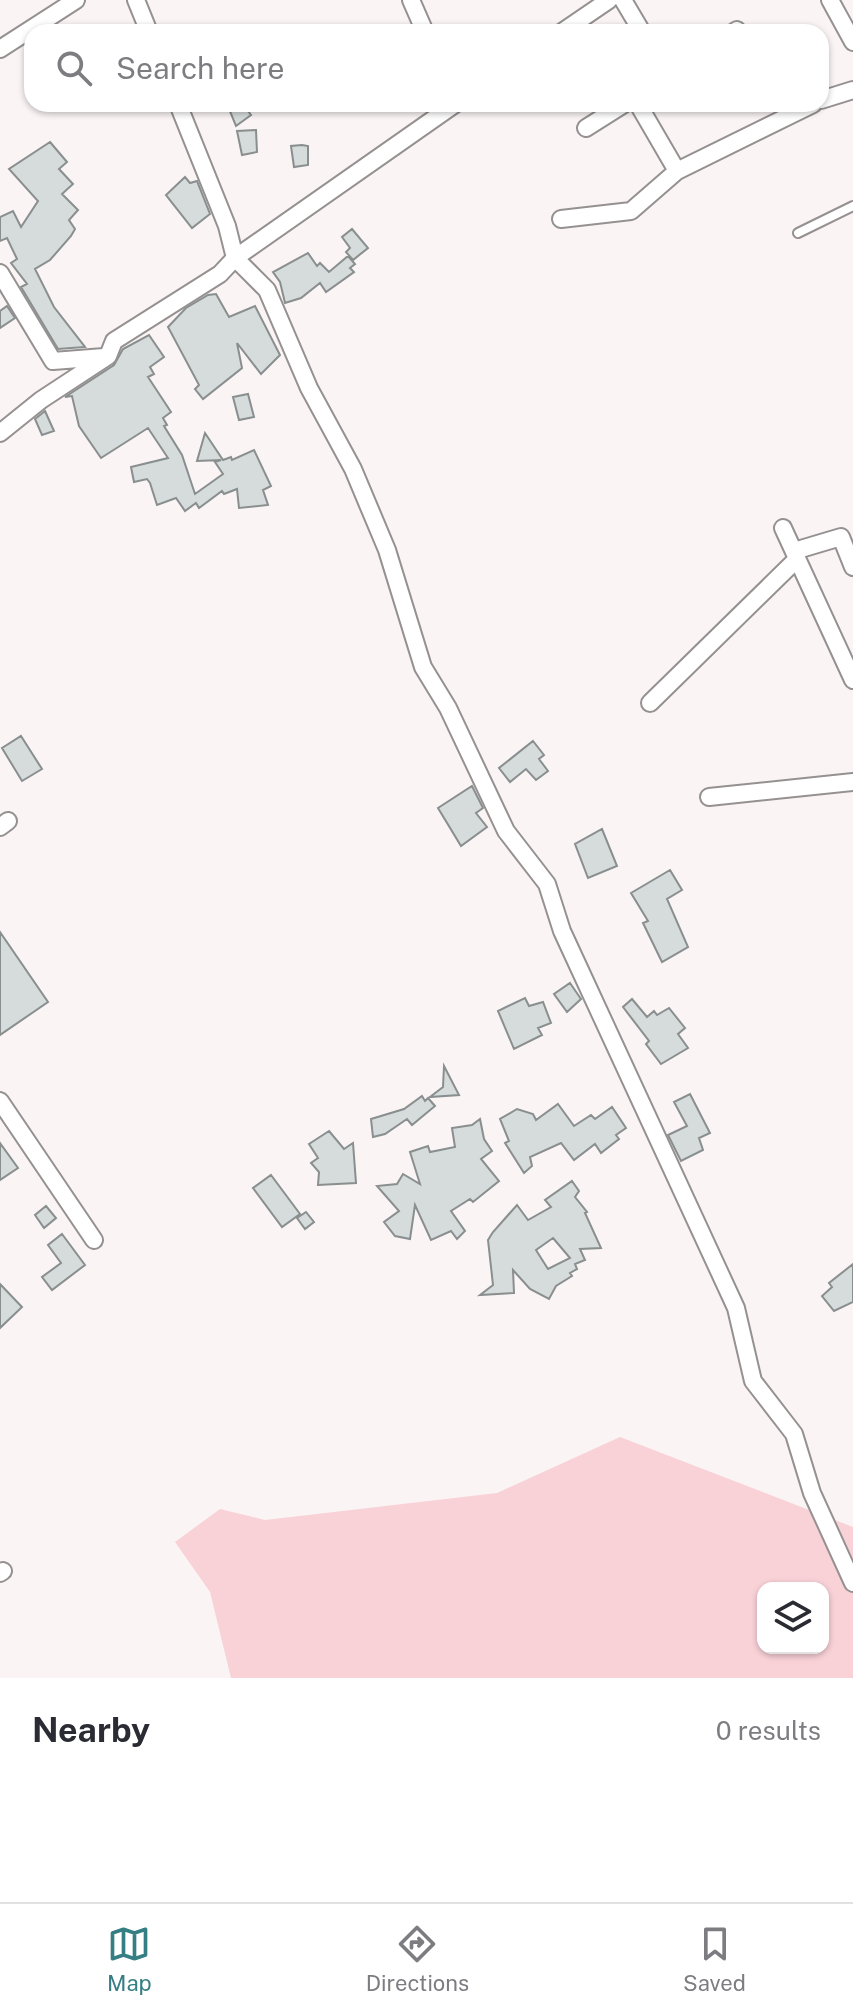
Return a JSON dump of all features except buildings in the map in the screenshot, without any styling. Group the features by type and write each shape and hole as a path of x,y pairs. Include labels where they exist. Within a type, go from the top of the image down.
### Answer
{"street":[{"path":"39,24 76,0"},
{"path":"136,0 146,24"},
{"path":"411,0 422,24"},
{"path":"574,24 609,0"},
{"path":"623,0 637,24"},
{"path":"832,1 853,42"},
{"path":"0,49 24,34"},
{"path":"829,98 853,90"},
{"path":"181,112 227,226 235,258 267,290 309,388 353,469 387,550 423,667 448,708 506,831 547,884 562,931 736,1308 753,1381 794,1434 812,1493 853,1583"},
{"path":"0,433 41,400 108,356 114,341 220,274 235,258 444,112"},
{"path":"586,128 611,112"},
{"path":"643,112 677,171"},
{"path":"561,219 631,211 677,171 797,112"},
{"path":"0,273 53,361 108,356"},
{"path":"783,528 853,680"},
{"path":"650,703 795,555 841,537 853,567"},
{"path":"709,797 853,782"},
{"path":"0,1101 94,1240"}],"lane":[{"path":"798,233 853,206"}],"shaded area":[{"path":"620,1437 853,1527 853,1678 231,1678 210,1592 175,1542 220,1509 265,1520 497,1493"}]}
